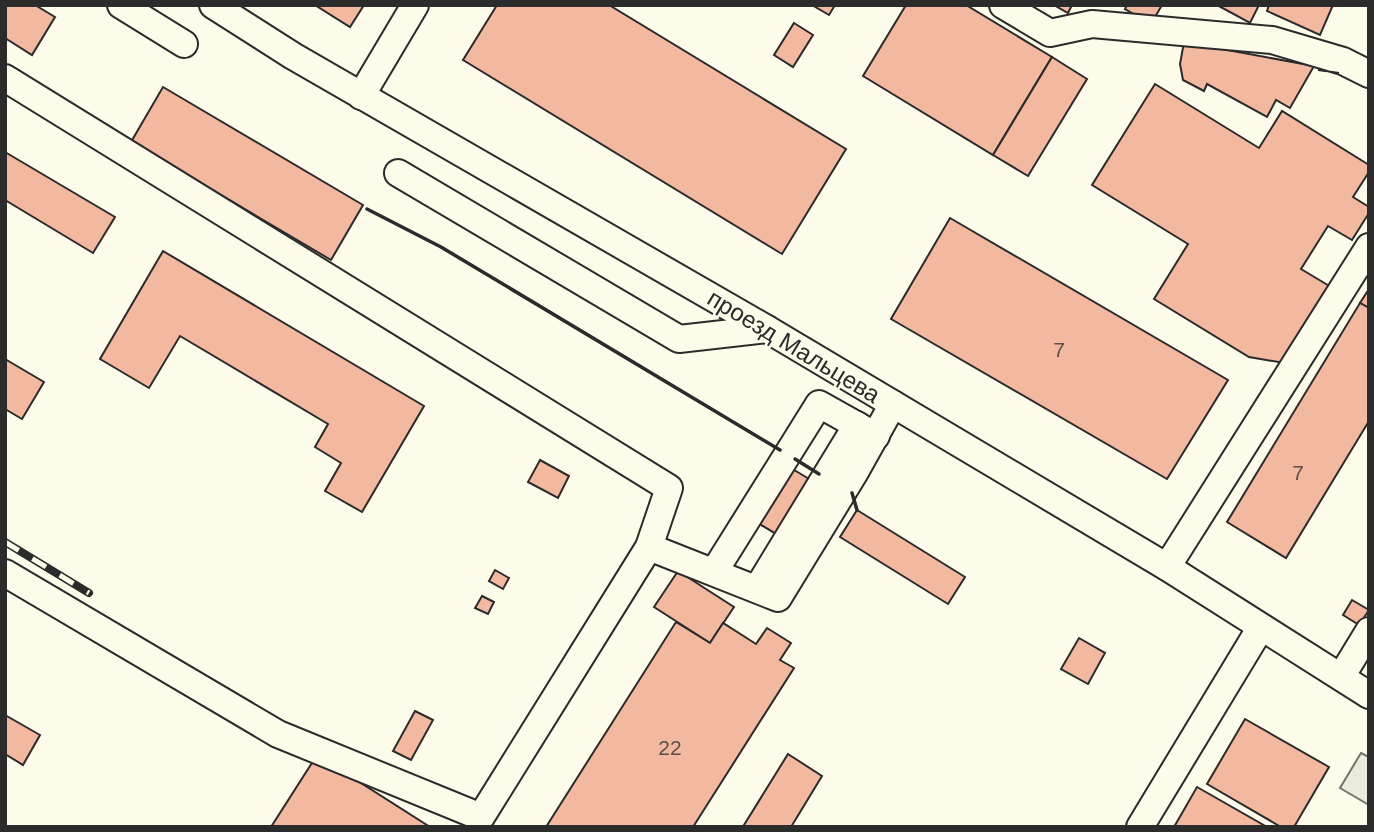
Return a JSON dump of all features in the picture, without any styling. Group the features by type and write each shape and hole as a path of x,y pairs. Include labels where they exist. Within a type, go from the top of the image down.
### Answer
{"street":[{"path":"121,5 184,44"},
{"name":"проезд Мальцева","path":"213,5 293,56 767,329 1167,567 1369,695"},
{"path":"362,96 415,5"},
{"path":"1003,5 1050,33 1093,24 1272,40 1343,61 1369,74"},
{"path":"5,78 669,488 649,547 481,817 278,734 5,573"},
{"path":"398,173 679,339 767,329"},
{"path":"1167,567 1369,247"},
{"path":"714,572 819,404 866,430"},
{"path":"649,547 778,598 856,472 866,430 893,404"},
{"path":"1140,827 1261,627"},
{"path":"1340,677 1369,631"}],"shaded area":[{"path":"1361,753 1369,757 1369,805 1340,788"}],"building":[{"path":"5,5 35,5 55,17 32,55 5,38"},
{"path":"315,5 364,5 350,27"},
{"path":"497,5 609,5 846,149 782,254 463,60"},
{"path":"812,5 835,5 829,15"},
{"path":"906,5 966,5 1052,57 993,155 863,76"},
{"path":"1054,5 1072,5 1068,13"},
{"path":"1127,5 1162,5 1151,24 1125,9"},
{"path":"1217,5 1259,5 1250,23"},
{"path":"1269,5 1333,5 1320,35 1267,11"},
{"path":"794,23 813,35 793,67 774,55"},
{"path":"1184,42 1314,66 1290,108 1276,100 1267,117 1207,84 1204,91 1183,80 1180,64"},
{"path":"1052,57 1087,79 1028,176 993,155"},
{"path":"1155,84 1259,148 1282,111 1369,165 1369,172 1353,197 1369,207 1369,213 1352,240 1328,226 1301,269 1331,287 1284,363 1249,357 1154,299 1188,244 1092,185"},
{"path":"163,87 363,205 331,260 131,142"},
{"path":"5,152 115,217 93,253 5,200"},
{"path":"950,218 1228,380 1167,479 891,319"},
{"path":"163,251 424,406 362,512 325,491 341,463 315,447 328,424 180,336 149,388 100,359"},
{"path":"1369,289 1369,308 1360,303"},
{"path":"1360,303 1369,308 1369,421 1286,558 1227,522"},
{"path":"5,359 44,382 22,419 5,409"},
{"path":"774,458 831,492 798,547 741,513"},
{"path":"540,460 569,476 558,498 528,482"},
{"path":"857,510 965,577 948,604 840,537"},
{"path":"495,570 509,578 503,589 489,581"},
{"path":"678,571 734,607 710,643 654,607"},
{"path":"482,596 494,602 488,614 475,608"},
{"path":"1352,600 1369,610 1359,625 1343,615"},
{"path":"676,622 710,643 723,623 756,644 767,628 791,643 780,660 794,668 693,827 546,827"},
{"path":"1079,638 1105,653 1088,684 1061,669"},
{"path":"415,711 433,720 411,760 393,751"},
{"path":"5,715 40,735 23,765 5,754"},
{"path":"1245,719 1329,767 1294,827 1281,827 1207,784"},
{"path":"788,754 822,776 791,827 747,827 744,825"},
{"path":"317,755 430,827 271,827"},
{"path":"1197,787 1267,827 1174,827"}],"railway":[{"path":"5,542 89,593"}],"fence":[{"path":"1318,70 1339,73"}],"wall":[{"path":"367,209 441,247 780,450"},
{"path":"795,459 819,474"},
{"path":"852,493 857,510"}]}
